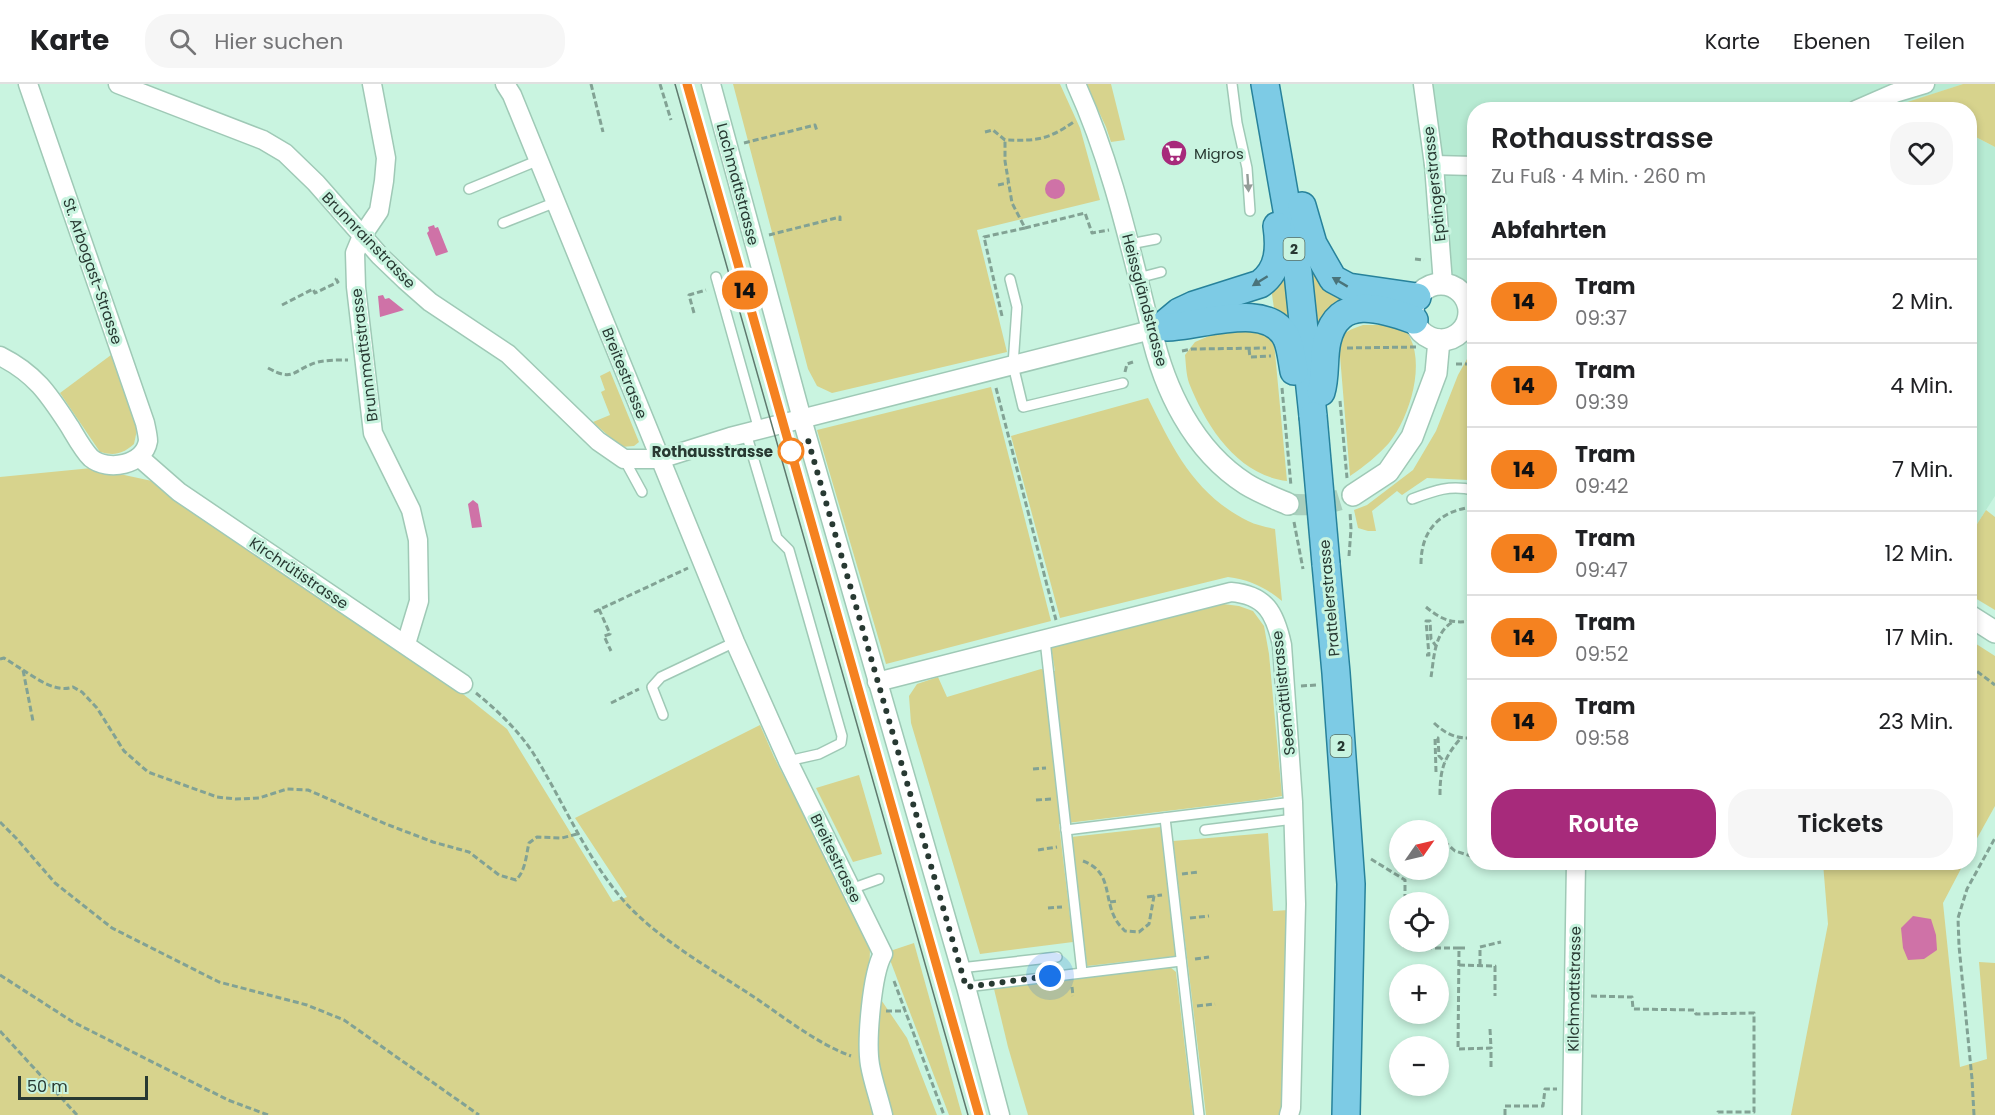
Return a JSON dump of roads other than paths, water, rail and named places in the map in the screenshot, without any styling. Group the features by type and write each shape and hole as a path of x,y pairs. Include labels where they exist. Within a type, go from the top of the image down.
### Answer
{"main road":[{"path":"1265,84 1313,244 1333,279 1416,319"},
{"path":"1156,329 1179,312 1194,305 1260,284 1266,280 1278,260 1279,242 1265,84"},
{"name":"Prattelerstrasse","path":"1265,84 1298,273 1336,673 1351,884 1346,1115"},
{"path":"1313,416 1323,385 1327,341 1333,324 1345,312 1359,308 1385,310 1416,319"},
{"path":"1156,329 1240,317 1270,321 1288,340 1297,381 1313,416"}],"street":[{"name":"St. Arbogast-Strasse","path":"28,84 145,423 148,442 139,457"},
{"name":"Brunnrainstrasse","path":"118,84 263,140 285,153 316,183 362,236 405,280 430,302 508,354 598,441 624,459"},
{"path":"362,236 379,211 386,158 372,84"},
{"name":"Breitestrasse","path":"505,84 539,160 735,642 788,761 883,954 877,964 871,1018 870,1063 883,1115"},
{"name":"Lachmattstrasse","path":"711,84 802,419 966,987 1000,1115"},
{"name":"Heissgländstrasse","path":"1076,84 1089,112 1128,236 1138,278 1156,329 1157,356 1178,407 1200,442 1223,466 1246,483 1291,505"},
{"name":"Eptingerstrasse","path":"1423,84 1434,165 1443,284"},
{"path":"1874,102 1925,84"},
{"path":"1434,165 1467,166"},
{"name":"Brunnmattstrasse","path":"362,236 355,253 355,273 373,433 411,510 418,540 419,602 406,644"},
{"path":"1467,302 1459,290 1443,284 1429,287 1416,319 1424,334 1440,340 1456,336 1467,326"},
{"path":"624,459 660,459 752,431 1156,329"},
{"path":"1350,494 1388,472 1412,437 1436,373 1440,340"},
{"path":"0,356 29,374 49,393 92,458 105,465 118,466 139,457"},
{"name":"Kirchrütistrasse","path":"139,457 179,492 463,684"},
{"name":"Seemättlistrasse","path":"877,682 1231,592 1246,593 1260,600 1270,611 1277,625 1281,645 1294,811 1296,904 1289,1115"},
{"path":"1977,620 1995,632"},
{"name":"Kilchmattstrasse","path":"1572,1115 1576,870"}],"lane":[{"path":"1232,84 1237,123 1247,168 1250,211"},
{"path":"468,189 539,160"},
{"path":"503,223 556,202"},
{"path":"1128,236 1156,239"},
{"path":"1138,278 1161,272"},
{"path":"1010,279 1017,307 1013,365 1023,407 1123,383"},
{"path":"718,282 777,538 789,550 842,736 841,742 819,754 788,761"},
{"path":"624,459 642,492"},
{"path":"1412,499 1428,492 1456,486 1467,488"},
{"path":"1052,638 1066,830 1082,972"},
{"path":"663,715 652,687 661,677 735,642"},
{"path":"1066,830 1165,818 1294,811"},
{"path":"1205,830 1294,811"},
{"path":"1165,818 1199,1115"},
{"path":"851,889 879,879"},
{"path":"960,968 1058,957"},
{"path":"966,987 1181,961"}],"tunnel":[{"path":"1288,504 1321,504 1353,495"}],"tram line":[{"path":"675,84 968,1115"},
{"path":"687,84 979,1115"},
{"name":"14","path":"687,84 979,1115"}],"place":[{"name":"Migros","path":"1174,153"},
{"name":"Rothausstrasse","path":"791,451"}]}
